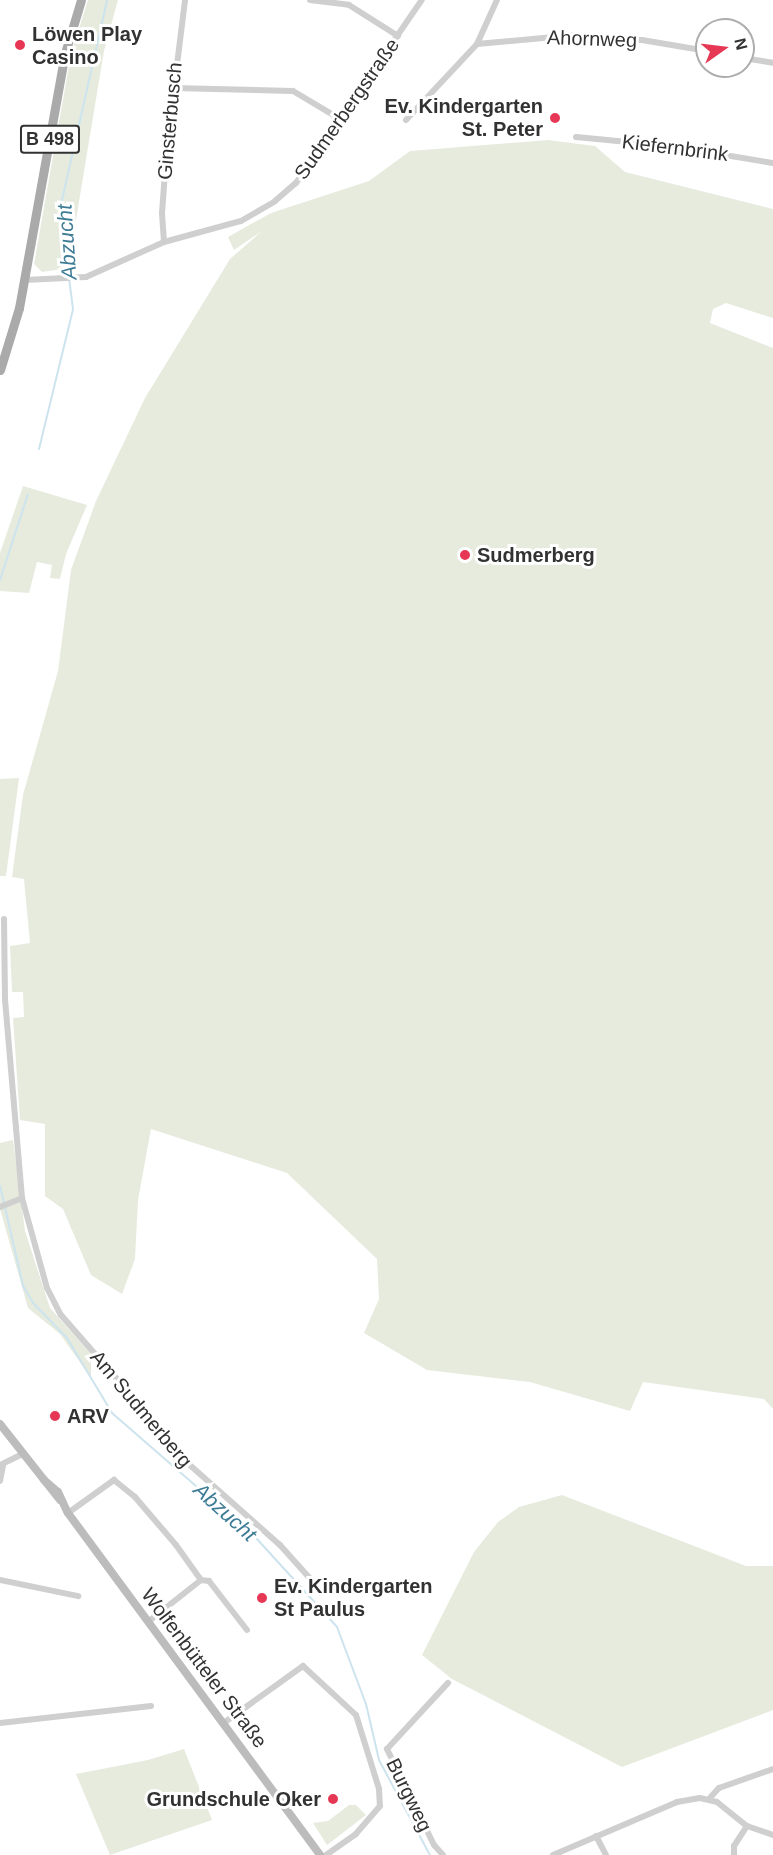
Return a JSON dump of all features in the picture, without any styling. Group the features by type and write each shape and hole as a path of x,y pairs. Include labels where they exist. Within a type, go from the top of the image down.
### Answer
{"main road":[{"name":"B 498","path":"0,370 25,280 65,53 81,0"},
{"name":"Wolfenbütteler Straße","path":"0,1424 60,1500 225,1722 320,1855"}],"street":[{"name":"Ginsterbusch","path":"164,242 162,213 172,88 185,0"},
{"path":"310,0 351,2 398,36"},
{"name":"Sudmerbergstraße","path":"25,280 77,279 164,242 241,221 275,201 296,183 422,0"},
{"path":"406,120 477,44 497,0"},
{"name":"Ahornweg","path":"477,44 576,35 642,40 695,49"},
{"path":"755,60 773,63"},
{"path":"172,88 300,92 340,119"},
{"name":"Kiefernbrink","path":"576,137 670,146 773,163"},
{"name":"Am Sudmerberg","path":"4,918 5,999 22,1198 47,1288 61,1315 117,1378 165,1443 194,1472 280,1545 315,1584"},
{"path":"0,1207 22,1198"},
{"path":"0,1481 2,1465 23,1454"},
{"path":"68,1513 114,1480 135,1497 201,1580 209,1581 247,1630"},
{"path":"0,1580 78,1596"},
{"path":"149,1621 201,1580"},
{"path":"225,1722 303,1665 356,1715 379,1790 380,1806 373,1817 326,1855"},
{"name":"Burgweg","path":"443,1855 434,1845 387,1749 448,1683"},
{"path":"0,1723 33,1722 151,1706"},
{"path":"709,1799 718,1788 773,1769"},
{"path":"553,1855 677,1802 709,1799 747,1826 773,1835"},
{"path":"734,1855 734,1846 747,1826"},
{"path":"596,1836 606,1855"}],"shaded area":[{"path":"88,0 118,0 104,51 68,268 42,272 34,264 71,54"},
{"path":"548,140 595,146 625,172 773,209 773,318 726,303 713,309 710,323 773,348 773,1409 764,1399 643,1382 630,1411 530,1382 427,1370 364,1333 379,1299 377,1259 287,1173 151,1129 138,1200 135,1259 122,1294 91,1275 63,1209 45,1196 45,1124 20,1120 13,1018 24,1017 23,992 12,992 10,946 30,943 24,879 12,877 23,795 58,671 71,570 96,501 145,398 230,259 262,231 234,250 228,237 271,213 369,181 410,151"},
{"path":"23,486 87,505 66,554 60,579 50,578 52,565 37,562 29,593 0,591 0,553"},
{"path":"19,778 6,876 0,876 0,779"},
{"path":"13,1140 25,1231 50,1308 91,1354 91,1378 60,1334 28,1308 0,1209 0,1143"},
{"path":"562,1495 746,1566 773,1566 773,1710 622,1767 452,1679 422,1655 474,1552 498,1522 519,1507"},
{"path":"184,1749 212,1820 110,1855 76,1774 148,1760"},
{"path":"349,1805 356,1805 366,1815 327,1845 313,1823 328,1821"}],"waterway":[{"name":"Abzucht","path":"39,449 73,309 60,209 107,0"},
{"name":"Abzucht","path":"0,580 28,494"},
{"name":"Abzucht","path":"0,1186 23,1286 34,1304 67,1338 112,1413 257,1539 337,1627 366,1704 379,1760 430,1855"}],"place":[{"name":"Löwen Play Casino","path":"20,45"},
{"name":"Ev. Kindergarten St. Peter","path":"555,118"},
{"name":"Sudmerberg","path":"465,555"},
{"name":"ARV","path":"55,1416"},
{"name":"Ev. Kindergarten St Paulus","path":"262,1598"},
{"name":"Grundschule Oker","path":"333,1799"}]}
